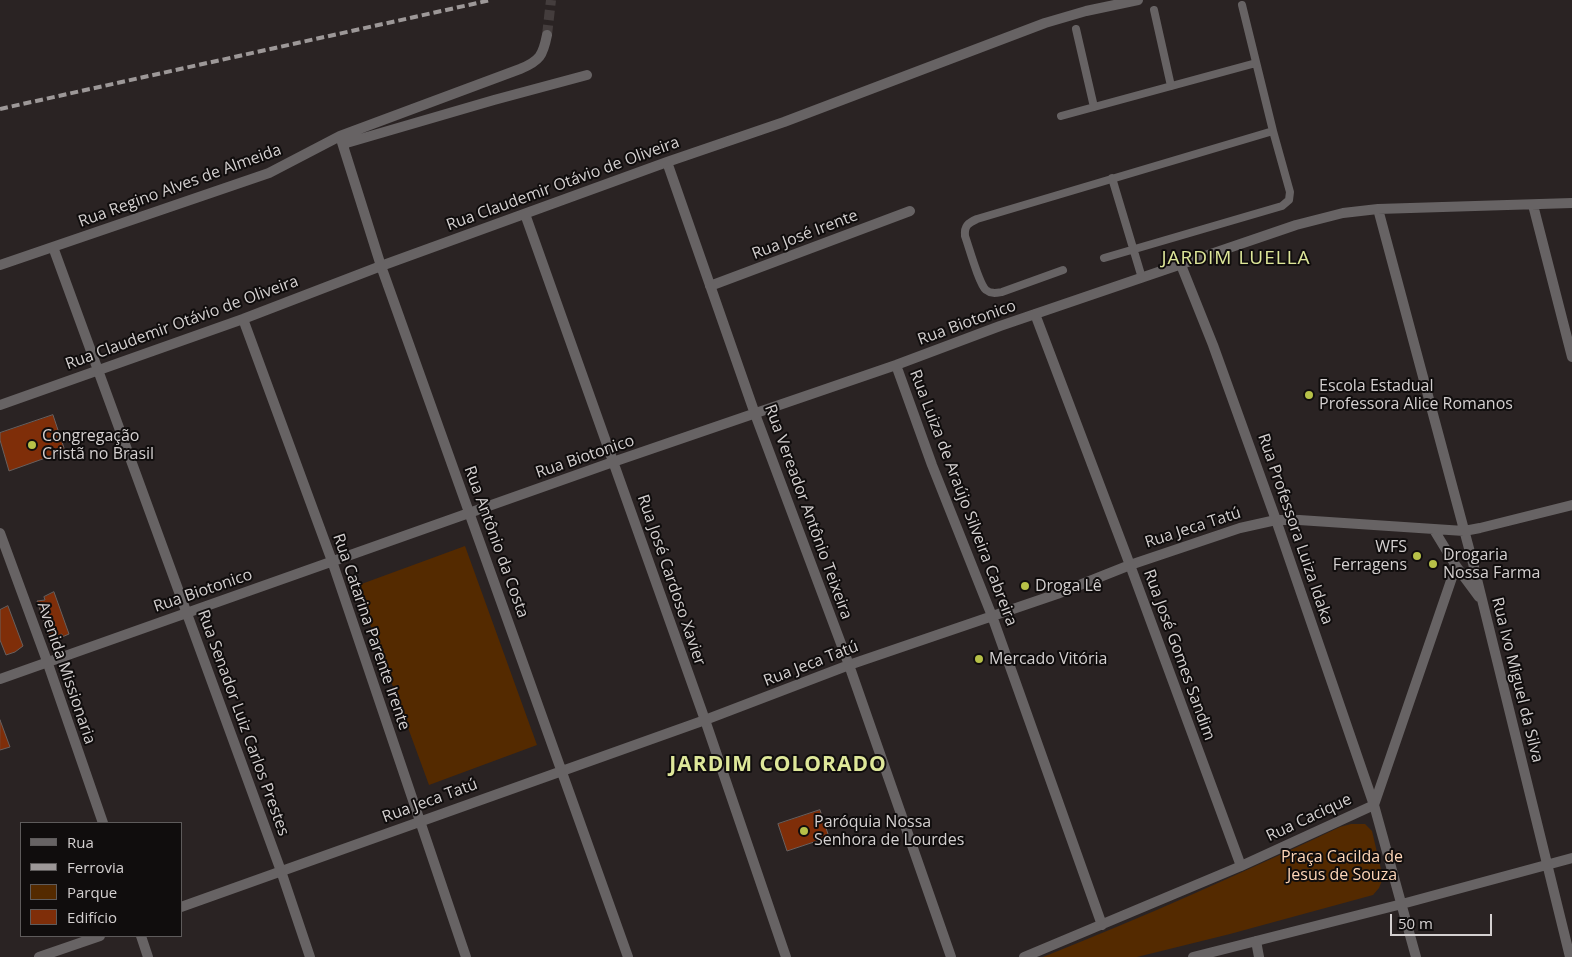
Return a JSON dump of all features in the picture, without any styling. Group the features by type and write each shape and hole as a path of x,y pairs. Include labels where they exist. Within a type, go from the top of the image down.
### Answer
{"street":[{"name":"Rua Claudemir Otávio de Oliveira","path":"0,405 243,319 381,266 667,162 784,122 1045,23 1086,11 1138,0"},
{"name":"Rua Regino Alves de Almeida","path":"0,265 269,173 342,140 532,64 544,50 547,35"},
{"path":"342,140 587,75"},
{"name":"Rua Antônio da Costa","path":"342,140 381,266 628,957"},
{"name":"Rua Vereador Antônio Teixeira","path":"667,162 755,414 849,665 952,957"},
{"name":"Rua Biotonico","path":"0,679 613,462 896,365 1000,326 1296,225 1343,213 1378,209 1572,203"},
{"path":"1533,205 1572,358"},
{"name":"Rua Ivo Miguel da Silva","path":"1378,209 1464,531 1570,957"},
{"name":"Rua José Irente","path":"710,286 910,212"},
{"name":"Rua José Cardoso Xavier","path":"525,214 705,720 786,957"},
{"name":"Rua Senador Luiz Carlos Prestes","path":"53,247 281,871 310,957"},
{"name":"Rua Professora Luiza Idaka","path":"1181,265 1214,345 1374,804 1416,957"},
{"name":"Rua José Gomes Sandim","path":"1035,314 1241,866"},
{"name":"Rua Catarina Parente Irente","path":"243,319 332,561 466,957"},
{"name":"Rua Luiza de Araújo Silveira Cabreira","path":"896,365 932,465 992,616 1102,925"},
{"name":"Rua Jeca Tatú","path":"182,907 705,720 849,665 1240,528 1276,520 1299,520 1464,531 1572,506"},
{"path":"1434,530 1456,566 1482,602"},
{"name":"Avenida Missionaria","path":"0,534 47,661 103,822"},
{"name":"Rua Cacique","path":"1024,957 1241,866 1374,804 1456,566"},
{"path":"1193,957 1402,904 1572,858"},
{"path":"39,957 97,937"},
{"path":"141,937 148,957"},
{"path":"1256,941 1259,957"}],"lane":[{"path":"1104,258 1282,206 1289,200 1290,192 1242,5"},
{"path":"1154,10 1171,86"},
{"path":"1076,29 1094,107"},
{"path":"1061,116 1256,63"},
{"path":"1063,270 993,294 985,290 981,282 965,229 968,223 977,219 1273,131"},
{"path":"1112,178 1142,278"}],"green space":[{"path":"465,546 537,745 429,785 356,586"},
{"name":"Praça Cacilda de Jesus de Souza","path":"1351,824 1365,824 1372,831 1383,878 1379,888 1373,895 1137,957 1043,957 1156,910 1340,827"}],"building":[{"name":"Congregação Cristã no Brasil","path":"53,415 65,451 9,471 0,440 0,433"},
{"path":"54,592 69,634 62,637 62,634 50,639 37,601 45,600 44,597"},
{"path":"8,606 23,646 15,652 6,655 0,640 0,610"},
{"path":"0,720 10,747 0,750"},
{"name":"Paróquia Nossa Senhora de Lourdes","path":"820,810 829,837 787,851 778,824"}],"tunnel":[{"path":"547,35 551,0"}],"railway":[{"path":"0,109 491,0"}],"place":[{"name":"Escola Estadual Professora Alice Romanos","path":"1309,395"},
{"name":"Congregação Cristã no Brasil","path":"32,445"},
{"name":"WFS Ferragens","path":"1417,556"},
{"name":"Drogaria Nossa Farma","path":"1433,564"},
{"name":"Droga Lê","path":"1025,586"},
{"name":"Mercado Vitória","path":"979,659"},
{"name":"Paróquia Nossa Senhora de Lourdes","path":"804,831"}],"district":[{"name":"JARDIM LUELLA","path":"1236,259"},
{"name":"JARDIM COLORADO","path":"778,765"}]}
